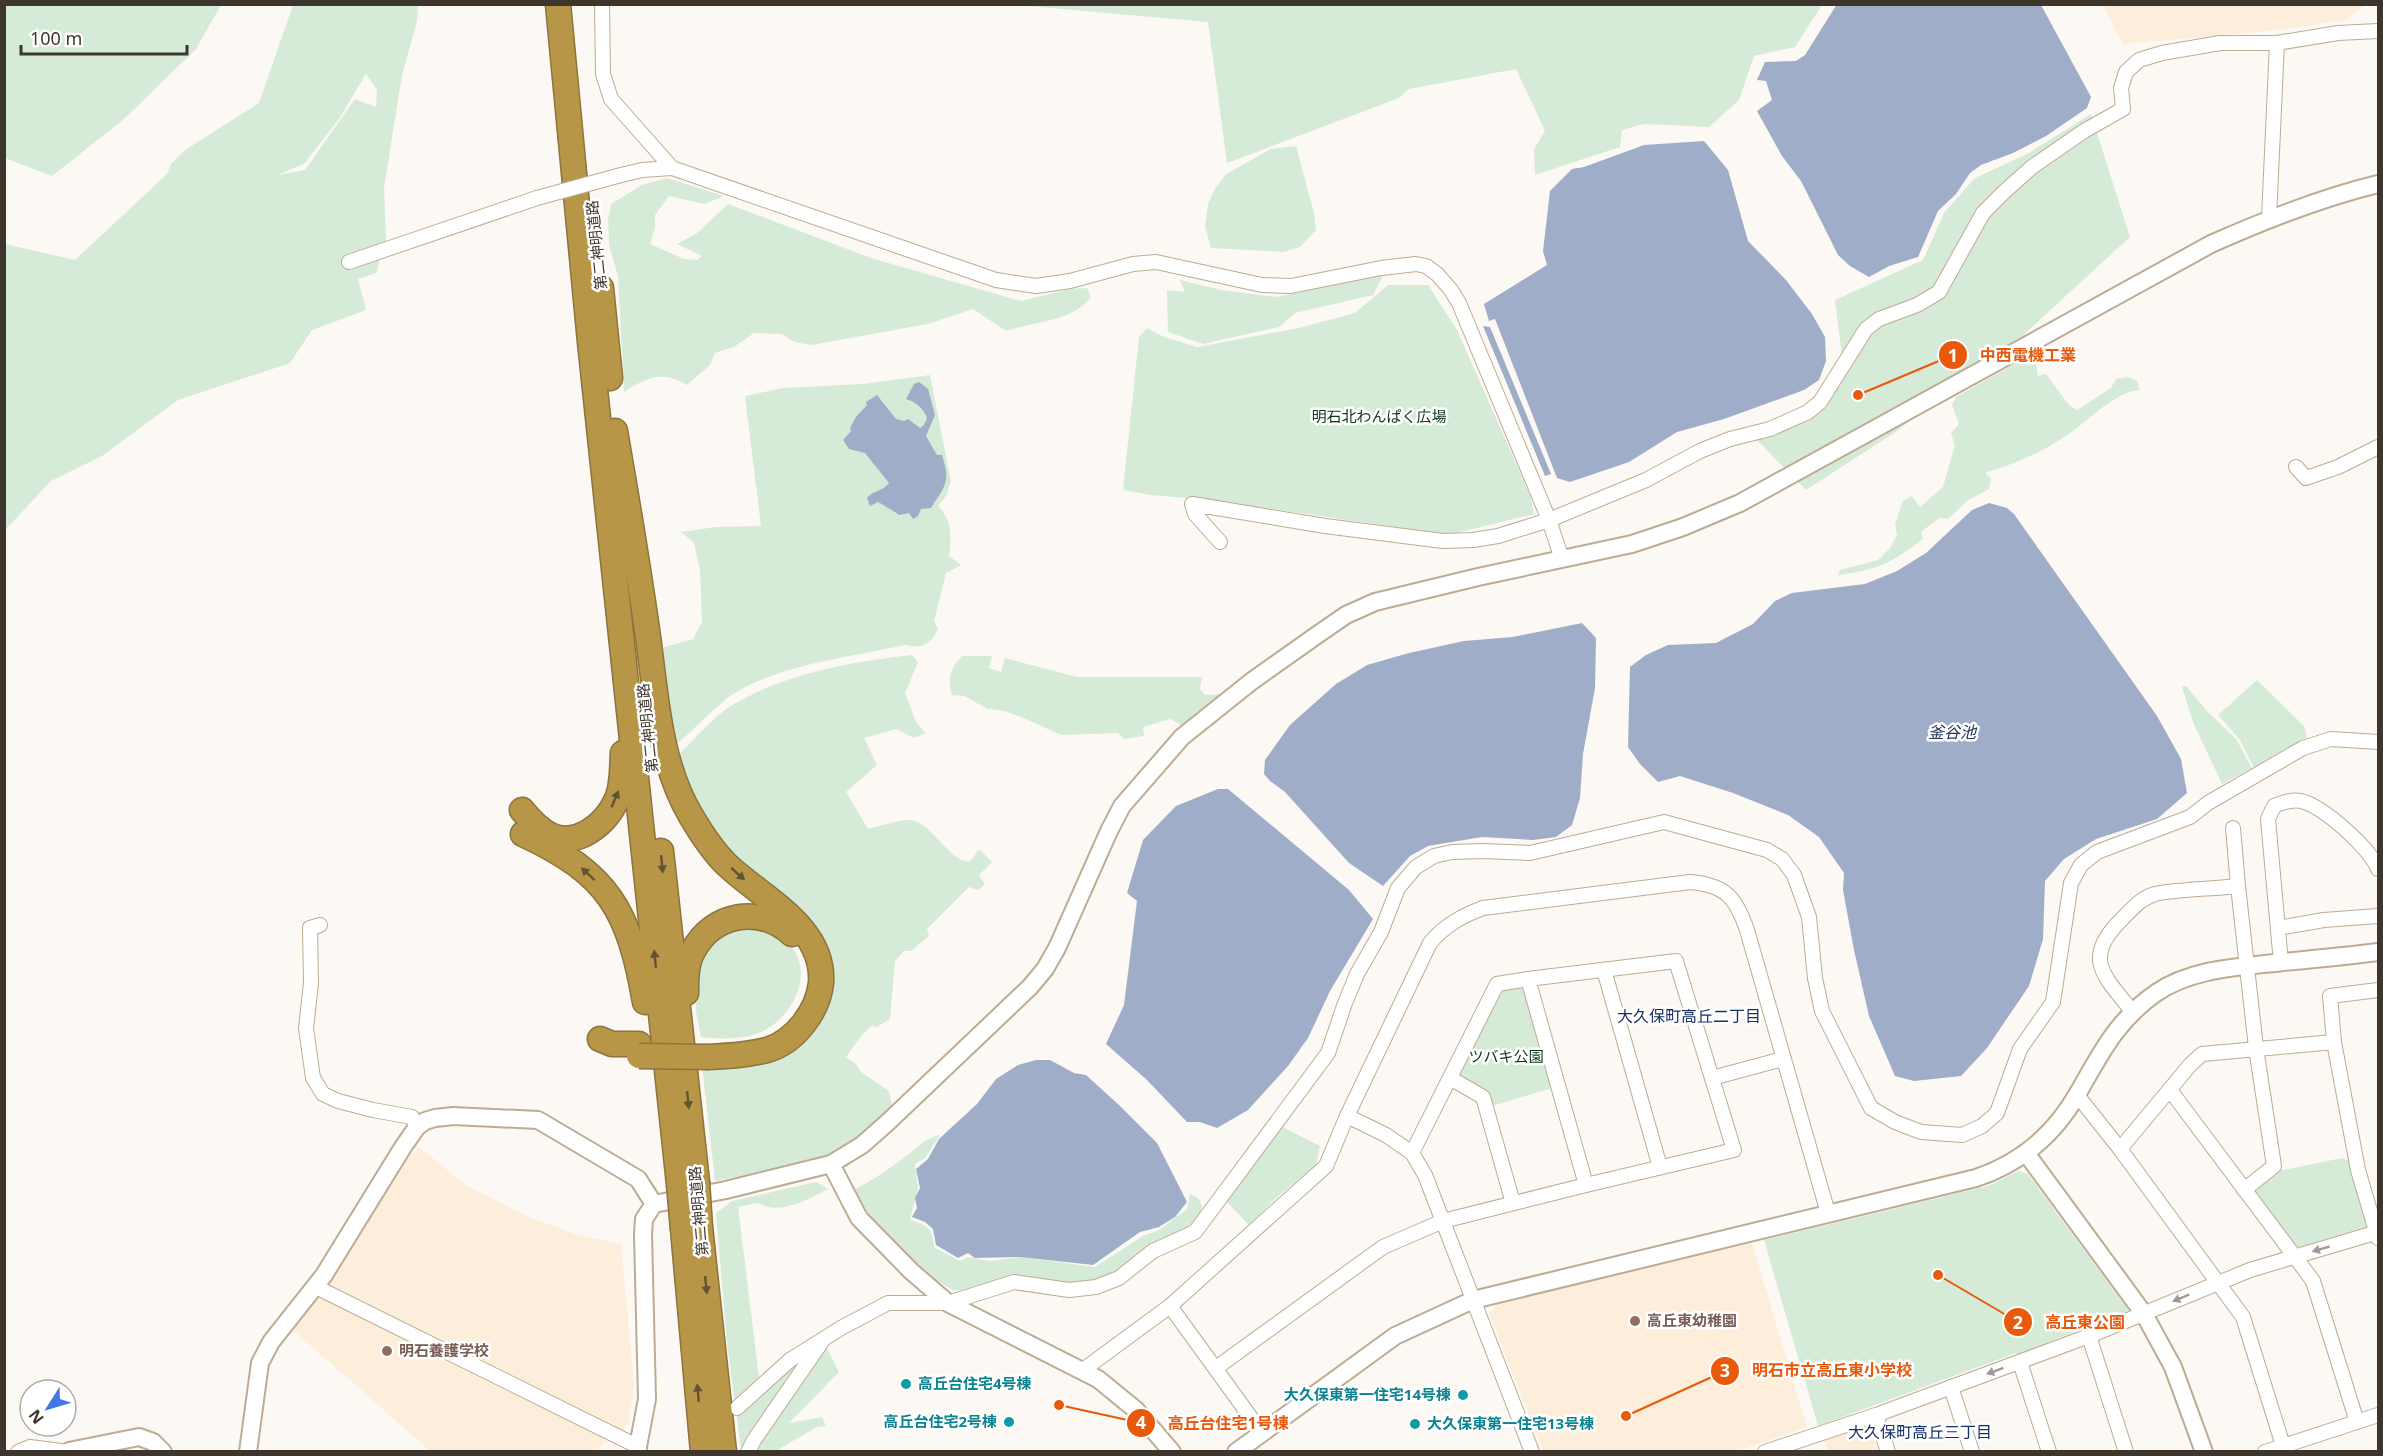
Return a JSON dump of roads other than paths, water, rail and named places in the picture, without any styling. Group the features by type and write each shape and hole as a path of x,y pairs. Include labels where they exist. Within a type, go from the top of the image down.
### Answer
{"highway":[{"name":"第二神明道路","path":"558,4 629,576 631,711 671,1124 688,1183"},
{"name":"第二神明道路","path":"574,4 588,165 598,335 615,431 680,1033 703,1452"},
{"path":"629,576 665,754 674,783 702,834 725,862 801,926 811,939 820,964 821,982 817,1001 809,1016 787,1040 769,1050 734,1056 708,1050"},
{"path":"522,810 536,826 552,836 567,838 585,835 597,826 617,800 622,781 623,753 631,711"},
{"path":"523,834 551,847 583,869 609,895 619,913 637,957 657,1073 671,1124"},
{"path":"603,1047 612,1044 639,1050 708,1050 763,1039 787,1026 805,1005 811,976 803,946 784,927 767,918 744,915 727,919 707,933 692,952 686,974 686,999 680,1033"},
{"name":"第二神明道路","path":"692,1228 724,1452"}],"street":[{"path":"602,4 603,74 611,99 672,168"},
{"path":"1220,542 1195,514 1192,504 1325,526 1443,541 1498,536 1549,520 1646,480 1700,451 1770,429 1808,412 1820,402 1866,329 1879,319 1917,305 1939,292 1983,213 2004,192 2032,167 2084,131 2123,109 2122,80 2131,66 2139,60 2162,53 2220,43 2277,42 2338,33 2379,31"},
{"path":"2269,218 2277,42"},
{"path":"349,262 537,198 642,170 672,168 830,225 996,280 1036,286 1070,281 1133,264 1156,262 1262,285 1291,286 1381,268 1416,264 1426,266 1452,290 1459,303 1549,520 1562,559"},
{"path":"316,1287 638,1449 647,1399 643,1234 644,1219 654,1204 726,1190 831,1164 862,1145 888,1123 1030,987 1045,969 1061,940 1122,806 1182,736 1252,681 1346,615 1376,602 1415,591 1632,544 1683,527 1740,502 2174,264 2269,218 2343,192 2379,184"},
{"path":"2296,467 2306,478 2338,467 2379,447"},
{"path":"737,1408 790,1360 888,1304 948,1303 1014,1282 1069,1290 1095,1287 1119,1278 1153,1251 1195,1232 1328,1053 1357,974 1381,932 1398,888 1416,867 1434,856 1482,850 1530,854 1664,822 1767,850 1782,859 1794,874 1809,917 1815,978 1822,1011 1871,1108 1894,1122 1921,1132 1962,1135 1982,1126 1997,1113 2020,1050 2053,1002 2071,883 2081,865 2097,852 2190,817 2208,803 2303,748 2331,739 2379,742"},
{"path":"2281,963 2268,819 2274,806 2284,801 2301,801 2322,810 2343,827 2379,869"},
{"path":"2233,828 2256,1048 2274,1166 2244,1191"},
{"path":"1083,1370 1170,1306 1326,1166 1347,1116 1430,943 1442,929 1461,917 1483,908 1690,882 1708,884 1733,899 1740,909 1828,1213"},
{"path":"2132,1011 2105,978 2098,958 2107,934 2138,903 2155,895 2238,886"},
{"path":"2278,928 2324,920 2379,916"},
{"path":"320,925 309,927 311,983 306,1028 313,1078 322,1094 373,1110 412,1117 417,1127"},
{"path":"1236,1452 1395,1336 1473,1300 1976,1178 1999,1170 2026,1154 2053,1128 2077,1095 2113,1033 2132,1011 2157,992 2178,981 2218,970 2379,952"},
{"path":"1216,1368 1383,1247 1443,1221 1734,1150 1676,961 1497,984 1412,1153"},
{"path":"1604,970 1660,1167"},
{"path":"1528,980 1586,1185"},
{"path":"1769,1451 1876,1415 2020,1362 2250,1270 2378,1234 2358,1170 2334,1042 2330,996 2379,990"},
{"path":"2120,1149 2190,1065 2202,1054 2334,1042"},
{"path":"1712,1078 1783,1059"},
{"path":"1450,1078 1483,1097 1513,1203"},
{"path":"2170,1090 2313,1281 2357,1422"},
{"path":"2077,1095 2120,1149 2243,1317 2284,1449"},
{"path":"248,1452 260,1363 271,1342 316,1287 417,1127 425,1121 453,1116 538,1120 638,1179 654,1204"},
{"path":"1347,1116 1386,1135 1412,1153 1425,1175 1532,1452"},
{"path":"2026,1154 2144,1314 2173,1366 2204,1452"},
{"path":"831,1164 859,1218 912,1272 948,1303 1083,1370 1136,1410 1172,1452"},
{"path":"1170,1306 1262,1433"},
{"path":"2089,1336 2126,1452"},
{"path":"748,1452 824,1339"},
{"path":"2020,1362 2049,1452"},
{"path":"1951,1387 1972,1452"},
{"path":"1876,1415 1888,1452"},
{"path":"2265,1452 2284,1449 2379,1415"},
{"path":"18,1452 30,1448 69,1451 139,1437 153,1442 163,1452"}],"water":[{"path":"1837,4 2041,5 2091,97 2087,108 2046,136 2013,153 1981,165 1970,173 1956,194 1938,211 1918,257 1889,266 1869,277 1850,266 1838,255 1801,181 1782,156 1757,111 1772,100 1766,81 1757,80 1765,62 1796,61 1805,55"},
{"path":"1704,141 1728,170 1748,241 1786,280 1812,314 1825,337 1826,361 1819,380 1804,390 1724,419 1677,432 1629,462 1570,482 1557,478 1495,319 1489,321 1484,304 1547,265 1543,251 1550,191 1572,169 1584,167 1644,145"},
{"path":"1483,326 1490,327 1551,474 1545,476"},
{"path":"919,382 928,389 935,415 926,436 937,455 942,455 946,478 943,489 931,508 921,509 918,516 913,519 909,513 899,515 878,502 870,506 867,498 889,483 865,453 849,449 843,440 851,431 850,428 856,417 867,405 866,402 877,395 896,419 904,421 908,419 920,428 924,425 927,418 923,411 906,399 914,384"},
{"name":"釜谷池","path":"1989,503 2007,508 2014,514 2157,716 2181,759 2187,793 2157,819 2096,839 2064,859 2045,881 2043,939 2029,986 1987,1048 1961,1076 1914,1081 1895,1076 1869,1016 1843,890 1844,873 1819,837 1788,815 1733,793 1680,776 1658,782 1640,764 1628,747 1630,667 1646,655 1668,645 1716,643 1753,624 1775,601 1792,593 1865,584 1897,571 1926,553 1972,510"},
{"path":"1582,623 1596,638 1595,688 1583,754 1580,798 1572,825 1556,837 1533,840 1482,837 1428,846 1410,856 1383,886 1349,863 1285,792 1264,774 1265,760 1290,725 1336,684 1367,665 1464,641 1513,637"},
{"path":"1218,789 1228,789 1349,890 1373,919 1330,991 1308,1038 1288,1066 1248,1110 1217,1128 1200,1122 1187,1122 1147,1080 1106,1044 1124,1005 1137,901 1127,893 1143,840 1176,806"},
{"path":"1036,1060 1050,1060 1074,1073 1086,1075 1119,1105 1157,1143 1187,1202 1175,1217 1159,1227 1140,1232 1093,1265 1020,1257 975,1258 968,1253 958,1258 936,1245 933,1229 925,1222 912,1217 917,1208 915,1198 920,1188 916,1169 928,1159 939,1139 977,1104 996,1079 1018,1065"}],"place":[{"name":"中西電機工業","path":"1858,395"},
{"name":"高丘東公園","path":"1938,1275"},
{"name":"高丘東幼稚園","path":"1635,1321"},
{"name":"明石養護学校","path":"387,1351"},
{"name":"高丘台住宅4号棟","path":"906,1384"},
{"name":"大久保東第一住宅14号棟","path":"1463,1395"},
{"name":"高丘台住宅1号棟","path":"1059,1405"},
{"name":"明石市立高丘東小学校","path":"1626,1416"},
{"name":"高丘台住宅2号棟","path":"1009,1422"},
{"name":"大久保東第一住宅13号棟","path":"1415,1424"}],"district":[{"name":"大久保町高丘二丁目","path":"1689,1016"},
{"name":"大久保町高丘三丁目","path":"1920,1432"}],"park label":[{"name":"明石北わんぱく広場","path":"1379,417"},
{"name":"ツバキ公園","path":"1506,1057"}]}
